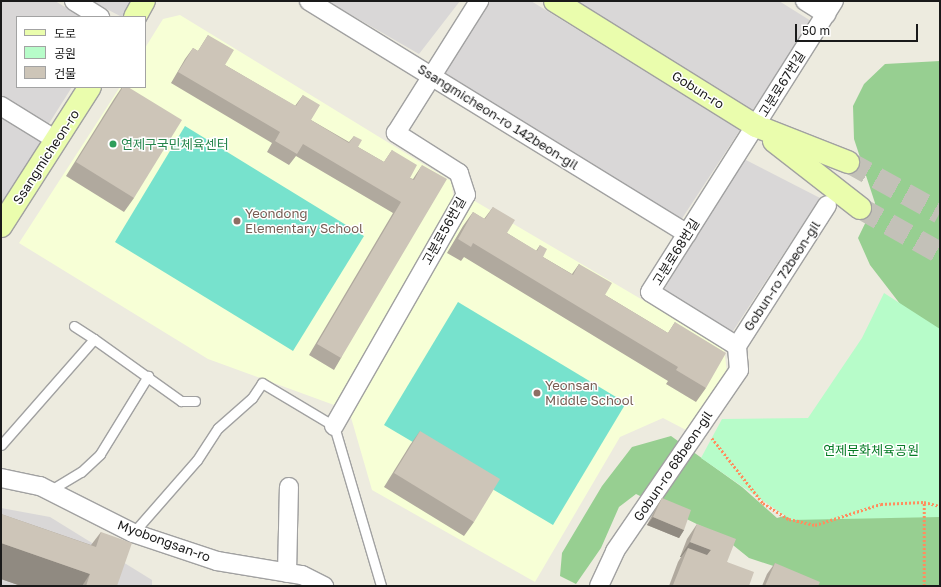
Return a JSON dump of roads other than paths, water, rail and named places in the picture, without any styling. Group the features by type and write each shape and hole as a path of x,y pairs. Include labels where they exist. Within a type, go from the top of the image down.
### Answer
{"main road":[{"path":"135,16 144,1"},
{"name":"Gobun-ro","path":"555,1 756,126 848,162"},
{"name":"Ssangmicheon-ro","path":"1,226 89,88"},
{"path":"756,126 860,208"}],"street":[{"path":"74,1 98,16"},
{"name":"Ssangmicheon-ro 142beon-gil","path":"309,1 432,75 687,234"},
{"name":"고분로56번길","path":"334,426 466,195 459,173 396,133 479,1"},
{"path":"805,1 830,8"},
{"name":"고분로67번길","path":"756,126 830,8"},
{"path":"1,106 56,140"},
{"name":"고분로68번길","path":"737,346 650,292 756,126"},
{"name":"Gobun-ro 72beon-gil","path":"737,346 827,205"},
{"name":"Gobun-ro 68beon-gil","path":"599,586 615,551 739,370 737,346"},
{"name":"Myobongsan-ro","path":"1,478 49,491 134,533 217,561 302,575 324,586"},
{"path":"287,573 289,488"}],"lane":[{"path":"74,326 148,376 181,401 195,401"},
{"path":"1,445 94,339"},
{"path":"49,491 81,472 100,454 148,376"},
{"path":"134,533 198,460 218,428 252,398 262,382 334,426 381,586"}],"tunnel":[{"path":"848,162 940,213"},
{"path":"860,208 940,253"}],"place":[{"name":"연제구국민체육센터","path":"113,144"},
{"name":"Yeondong Elementary School","path":"237,221"},
{"name":"Yeonsan Middle School","path":"537,393"}],"park label":[{"name":"연제문화체육공원","path":"871,450"}]}
